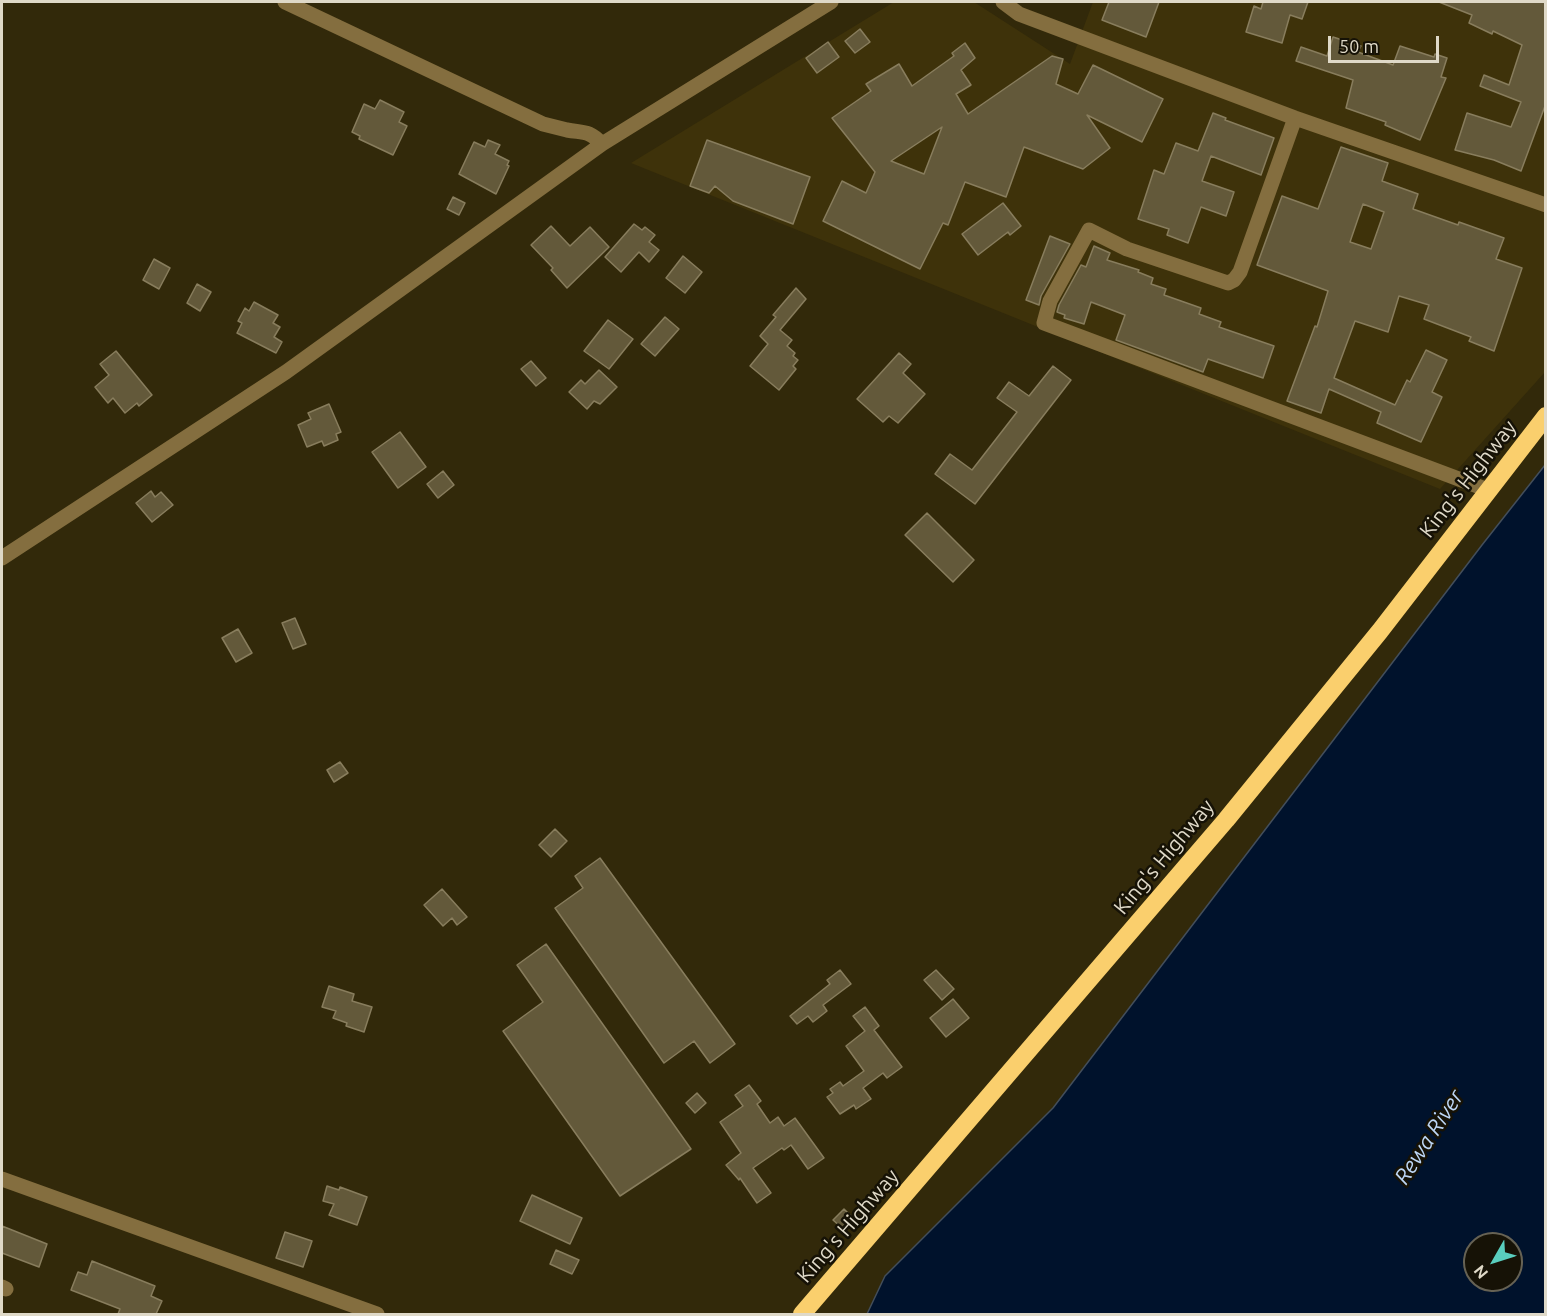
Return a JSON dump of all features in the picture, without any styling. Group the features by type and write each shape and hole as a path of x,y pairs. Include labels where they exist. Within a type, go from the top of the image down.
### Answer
{"highway":[{"name":"King's Highway","path":"801,1314 1226,820 1380,631 1545,416"}],"street":[{"path":"285,2 543,124 585,131 595,136 602,144"},
{"path":"2,558 286,372 602,144 831,2"},
{"path":"1003,2 1019,14 1295,118 1545,205"},
{"path":"1295,118 1240,272 1234,280 1228,283 1127,249 1089,231 1050,301 1044,323 1488,490"},
{"path":"2,1179 377,1314"}],"shaded area":[{"path":"894,2 974,2 1070,64 1093,2 1545,2 1545,372 1440,489 631,163"}],"water":[{"name":"Rewa River","path":"1545,465 1545,1314 867,1314 885,1276 1053,1108"}],"building":[{"path":"1109,2 1159,2 1146,37 1102,20"},
{"path":"1263,2 1308,2 1302,19 1290,15 1282,43 1246,32 1254,6 1261,9"},
{"path":"1439,2 1545,2 1545,106 1521,171 1494,160 1455,150 1467,113 1511,127 1521,102 1480,86 1484,75 1509,85 1522,45 1493,31 1492,34 1469,23 1472,15"},
{"path":"860,29 870,42 855,53 845,41"},
{"path":"1333,37 1361,46 1358,52 1393,65 1400,46 1434,57 1435,54 1447,58 1441,77 1446,78 1420,140 1385,125 1386,122 1346,108 1353,80 1296,61 1301,47 1327,56"},
{"path":"828,42 839,57 817,73 806,58"},
{"path":"965,43 975,58 961,70 971,85 956,94 968,114 1052,56 1063,59 1056,84 1078,94 1093,65 1163,99 1142,142 1087,115 1110,148 1083,169 1024,147 1006,197 965,182 948,225 943,223 920,269 823,221 842,181 866,193 875,172 832,118 871,91 866,84 899,64 912,86 954,56 952,53","holes":["942,127 924,174 891,161"]},
{"path":"380,100 404,112 399,122 407,126 393,155 359,139 360,136 352,132 364,104 375,109"},
{"path":"1213,113 1226,118 1225,120 1274,138 1261,175 1211,156 1202,181 1234,192 1226,216 1201,207 1188,243 1167,235 1169,229 1138,219 1154,170 1164,174 1176,143 1198,151"},
{"path":"488,140 500,145 495,154 509,161 507,165 509,166 496,194 459,174 474,142 485,147"},
{"path":"707,140 810,177 793,224 733,201 715,186 709,193 690,186"},
{"path":"1341,147 1388,163 1382,181 1418,194 1413,209 1504,238 1496,259 1522,268 1494,351 1469,341 1471,337 1424,319 1429,305 1399,296 1388,332 1355,321 1334,378 1395,405 1407,380 1410,382 1426,350 1447,360 1432,392 1442,397 1421,442 1377,423 1381,412 1329,389 1321,413 1287,401 1315,326 1317,327 1328,291 1257,265 1282,196 1318,209","holes":["1363,204 1384,212 1371,249 1350,242"]},
{"path":"453,197 465,203 459,215 447,209"},
{"path":"1003,203 1021,226 1010,235 1008,232 978,255 962,234"},
{"path":"634,224 642,230 645,227 655,235 649,242 659,250 649,262 639,252 621,272 605,257"},
{"path":"551,226 570,246 590,227 609,247 567,288 551,270 553,268 531,245"},
{"path":"1050,236 1070,244 1041,296 1039,305 1026,300"},
{"path":"1094,246 1110,253 1107,260 1139,270 1138,272 1153,278 1151,284 1166,289 1164,295 1201,308 1199,314 1221,322 1219,327 1274,346 1263,378 1208,359 1203,372 1116,340 1125,315 1091,302 1084,324 1064,318 1065,315 1057,312 1059,305 1081,265 1086,267"},
{"path":"683,256 702,272 685,293 666,278"},
{"path":"154,259 170,268 159,289 143,280"},
{"path":"197,284 211,292 200,311 187,303"},
{"path":"796,288 806,299 780,330 792,340 787,346 795,353 793,356 798,360 793,366 796,369 779,390 750,366 768,344 760,336 776,317 773,315"},
{"path":"254,302 278,315 273,323 280,327 274,337 282,342 276,353 237,333 242,323 238,321 245,308 249,311"},
{"path":"665,317 679,329 655,356 641,344"},
{"path":"608,320 633,339 609,369 584,351"},
{"path":"116,351 152,395 139,406 137,403 125,413 113,398 108,403 95,387 109,375 100,364"},
{"path":"899,353 911,364 903,373 925,394 898,423 889,416 883,422 857,399"},
{"path":"531,361 546,378 536,386 521,369"},
{"path":"1053,366 1071,380 975,504 935,474 950,454 972,470 1017,412 997,398 1009,382 1029,396"},
{"path":"599,370 617,387 600,404 594,401 587,409 569,392 581,380 585,384"},
{"path":"329,404 341,432 336,434 338,440 324,446 322,441 307,447 298,425 311,419 308,413"},
{"path":"400,432 426,467 398,488 372,452"},
{"path":"443,471 454,485 438,498 427,484"},
{"path":"151,491 155,497 161,492 173,505 152,522 136,503"},
{"path":"927,513 974,560 953,582 905,535"},
{"path":"295,618 306,644 293,649 282,623"},
{"path":"238,629 252,653 236,662 222,638"},
{"path":"340,762 348,773 334,782 327,770"},
{"path":"555,829 567,841 551,857 539,845"},
{"path":"600,858 735,1044 710,1063 694,1041 664,1063 555,908 583,888 575,876"},
{"path":"442,889 467,917 457,925 452,918 443,926 424,905"},
{"path":"546,944 691,1149 620,1196 503,1031 543,1002 517,965"},
{"path":"840,970 851,984 823,1005 827,1011 813,1022 808,1016 797,1024 790,1016 830,984 827,980"},
{"path":"936,970 954,989 942,1000 924,980"},
{"path":"329,986 354,994 352,1001 372,1007 364,1032 346,1026 347,1023 333,1018 336,1011 322,1007"},
{"path":"953,999 969,1018 946,1037 930,1018"},
{"path":"865,1007 879,1026 874,1030 902,1067 887,1078 883,1073 863,1088 871,1099 856,1109 854,1105 840,1114 827,1097 833,1093 830,1089 840,1082 843,1086 864,1071 846,1046 865,1031 853,1016"},
{"path":"749,1085 761,1101 757,1104 770,1123 778,1117 784,1126 795,1118 824,1158 808,1169 791,1145 784,1150 782,1148 753,1168 771,1193 757,1203 740,1178 739,1180 726,1165 741,1153 720,1122 743,1106 735,1095"},
{"path":"697,1093 706,1103 695,1113 686,1103"},
{"path":"327,1186 339,1190 340,1187 367,1197 357,1225 329,1215 334,1204 323,1201"},
{"path":"532,1195 582,1218 570,1244 520,1221"},
{"path":"844,1209 853,1218 843,1229 833,1220"},
{"path":"2,1226 47,1244 39,1267 2,1253"},
{"path":"285,1232 312,1241 303,1267 276,1258"},
{"path":"556,1250 579,1260 572,1274 550,1264"},
{"path":"92,1261 155,1286 151,1296 162,1301 156,1314 118,1314 120,1309 71,1290 78,1272 87,1275"}]}
